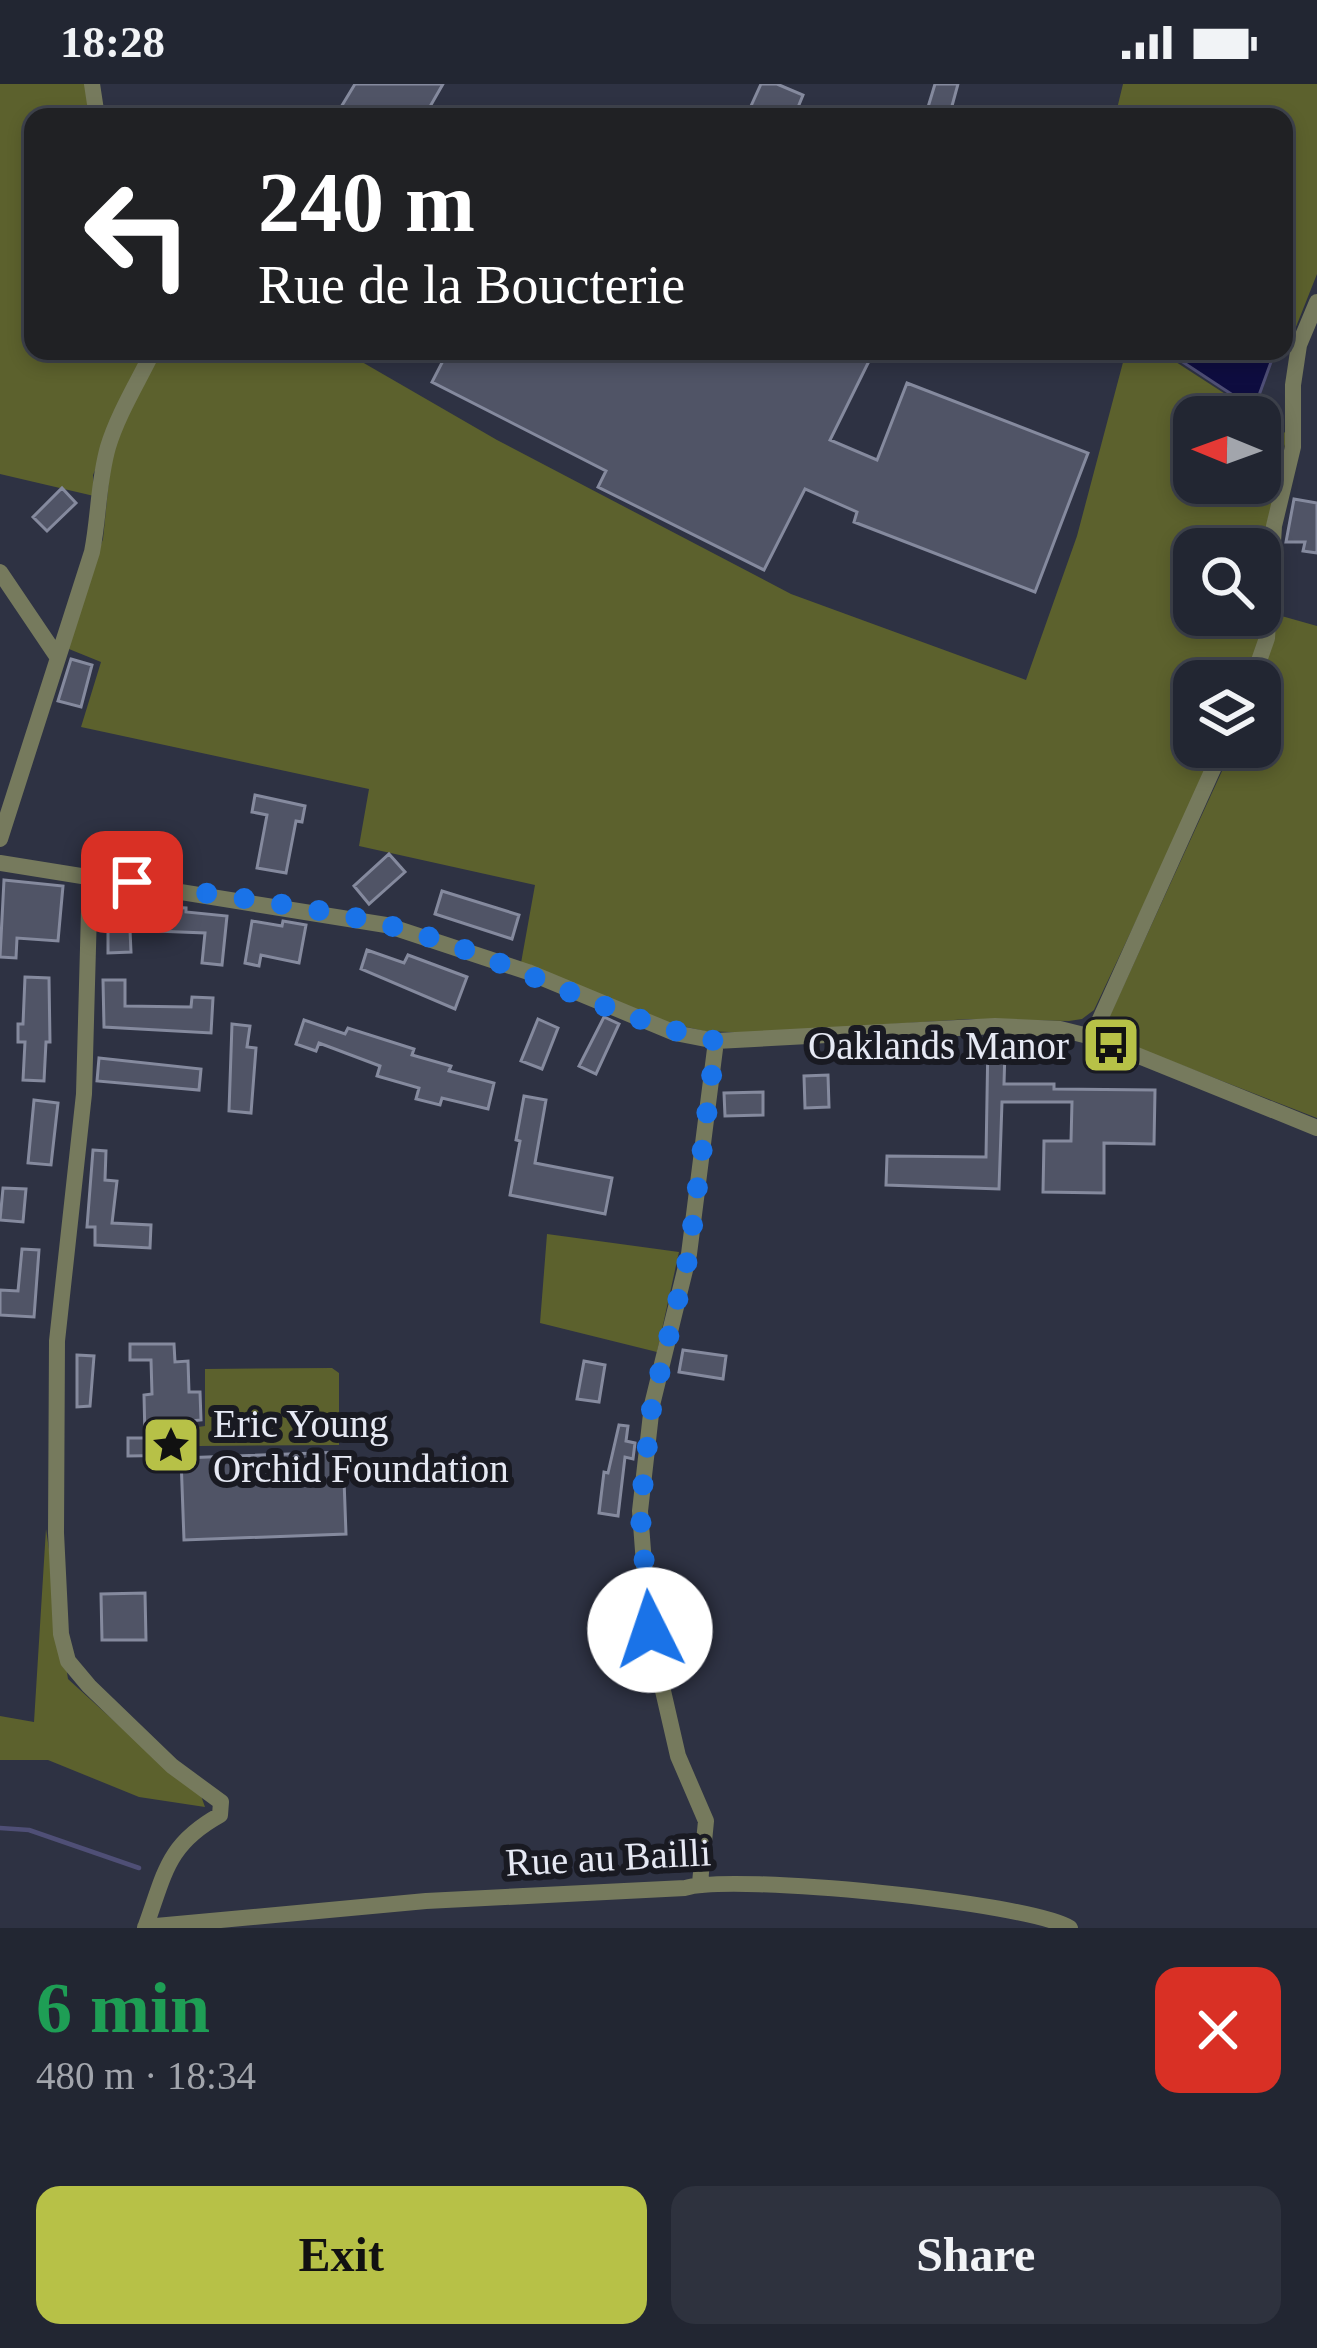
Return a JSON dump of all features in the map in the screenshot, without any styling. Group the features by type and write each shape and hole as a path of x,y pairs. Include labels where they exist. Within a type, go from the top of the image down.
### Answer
{"street":[{"path":"1259,660 1267,638 1274,526 1293,447 1293,385 1299,345 1317,302"},
{"path":"0,838 92,552 98,490 110,442 149,360"},
{"path":"0,572 56,655"},
{"path":"1092,1037 1214,768"},
{"path":"0,863 386,925 512,966 675,1033 716,1041 995,1026 1060,1030 1092,1037 1317,1128"},
{"path":"90,875 84,1094 59,1317 56,1396 62,1634 68,1661 172,1766 221,1802 220,1815 190,1831 168,1864 145,1928"},
{"path":"700,1883 706,1821 678,1756 650,1630 640,1511 652,1405 689,1254 716,1041"},
{"name":"Rue au Bailli","path":"145,1928 426,1901 685,1888 700,1883 974,1901 1070,1928"}],"green space":[{"path":"0,84 86,84 90,108 24,108 24,360 142,360 93,475 94,496 0,474"},
{"path":"1123,84 1317,84 1317,274 1293,334 1293,108 1117,108"},
{"path":"156,360 359,360 497,440 791,594 1026,680 1077,536 1124,360 1173,360 1228,396 1173,396 1173,504 1273,504 1269,528 1173,528 1173,636 1260,636 1259,642 1252,660 1173,660 1173,768 1208,768 1094,1010 1069,1021 969,1019 754,1033 704,1031 661,1021 521,963 535,885 359,846 369,789 81,727 101,662 64,647 103,539 118,436"},
{"path":"1281,430 1287,434 1281,464"},
{"path":"1281,616 1317,626 1317,1118 1112,1038 1106,1024 1223,768 1281,768 1281,660 1267,660 1273,636 1281,636"},
{"path":"547,1234 679,1252 657,1352 540,1323"},
{"path":"332,1368 339,1373 339,1445 198,1446 198,1427 205,1426 205,1369"},
{"path":"46,1529 68,1679 168,1770 199,1790 205,1807 139,1797 48,1760 0,1760 0,1716 34,1722"}],"shaded area":[{"path":"1180,360 1272,360 1259,396 1234,396"}],"building":[{"path":"355,84 443,84 429,108 340,108"},
{"path":"761,84 777,84 803,95 798,108 750,108"},
{"path":"935,84 958,84 951,108 928,108"},
{"path":"443,360 870,360 830,440 877,460 907,383 1088,453 1035,592 854,522 857,512 805,489 764,570 598,487 606,471 432,382"},
{"path":"62,488 76,503 47,531 33,517"},
{"path":"1294,499 1317,503 1317,553 1303,551 1305,542 1286,542"},
{"path":"71,659 92,665 81,707 58,701"},
{"path":"255,795 305,806 302,822 296,821 286,873 257,868 267,815 252,812"},
{"path":"389,854 405,872 369,904 354,886"},
{"path":"4,880 63,886 58,941 17,938 16,958 0,957"},
{"path":"442,891 519,915 512,939 435,914"},
{"path":"108,904 186,908 186,912 227,916 222,965 202,963 205,933 130,930 131,952 108,953"},
{"path":"252,921 306,925 299,963 261,955 259,966 245,963"},
{"path":"367,950 404,963 408,955 467,977 455,1009 361,969"},
{"path":"25,977 49,978 50,1042 46,1042 44,1081 23,1080 25,1042 18,1042 18,1024 23,1024"},
{"path":"103,980 125,980 125,1006 191,1007 192,997 213,998 211,1033 104,1027"},
{"path":"604,1017 619,1024 596,1074 579,1066"},
{"path":"538,1019 558,1028 542,1069 521,1061"},
{"path":"304,1020 414,1049 412,1055 451,1066 449,1071 494,1083 488,1109 442,1098 440,1105 416,1099 419,1088 377,1076 380,1066 319,1043 316,1051 296,1044"},
{"path":"232,1024 250,1026 247,1047 256,1048 251,1113 229,1111"},
{"path":"988,1039 1046,1041 1044,1052 1005,1050 1004,1084 1155,1090 1154,1144 1104,1143 1104,1193 1043,1192 1044,1141 1071,1141 1072,1102 1002,1102 999,1189 886,1185 887,1156 986,1157"},
{"path":"99,1058 201,1069 199,1090 97,1081"},
{"path":"828,1075 829,1107 805,1108 804,1076"},
{"path":"763,1092 763,1115 725,1116 724,1093"},
{"path":"524,1096 546,1100 535,1163 612,1178 605,1214 510,1195"},
{"path":"34,1100 58,1103 51,1165 28,1163"},
{"path":"93,1150 106,1151 105,1180 117,1181 112,1223 151,1225 150,1248 95,1245 95,1227 87,1227"},
{"path":"3,1188 26,1189 23,1222 0,1220"},
{"path":"22,1249 39,1250 34,1317 0,1315 0,1290 18,1291"},
{"path":"130,1344 174,1344 175,1362 188,1361 189,1392 200,1392 201,1420 190,1421 191,1455 128,1456 128,1438 145,1438 144,1395 152,1394 151,1360 130,1360"},
{"path":"683,1350 726,1356 723,1379 679,1372"},
{"path":"77,1355 94,1356 90,1406 77,1407"},
{"path":"584,1361 605,1365 599,1402 577,1399"},
{"path":"619,1425 628,1426 626,1441 635,1443 633,1459 625,1457 618,1516 599,1513 604,1472 608,1473"},
{"path":"343,1452 346,1534 184,1540 181,1458"},
{"path":"145,1593 146,1640 102,1640 101,1594"}],"waterway":[{"path":"0,1828 29,1830 139,1868"}],"place":[{"name":"Oaklands Manor","path":"1111,1045"},
{"name":"Eric Young Orchid Foundation","path":"171,1445"}],"route":[{"path":"132,882 386,925 528,972 675,1033 716,1041 689,1254 652,1405 640,1511 650,1630"}]}
